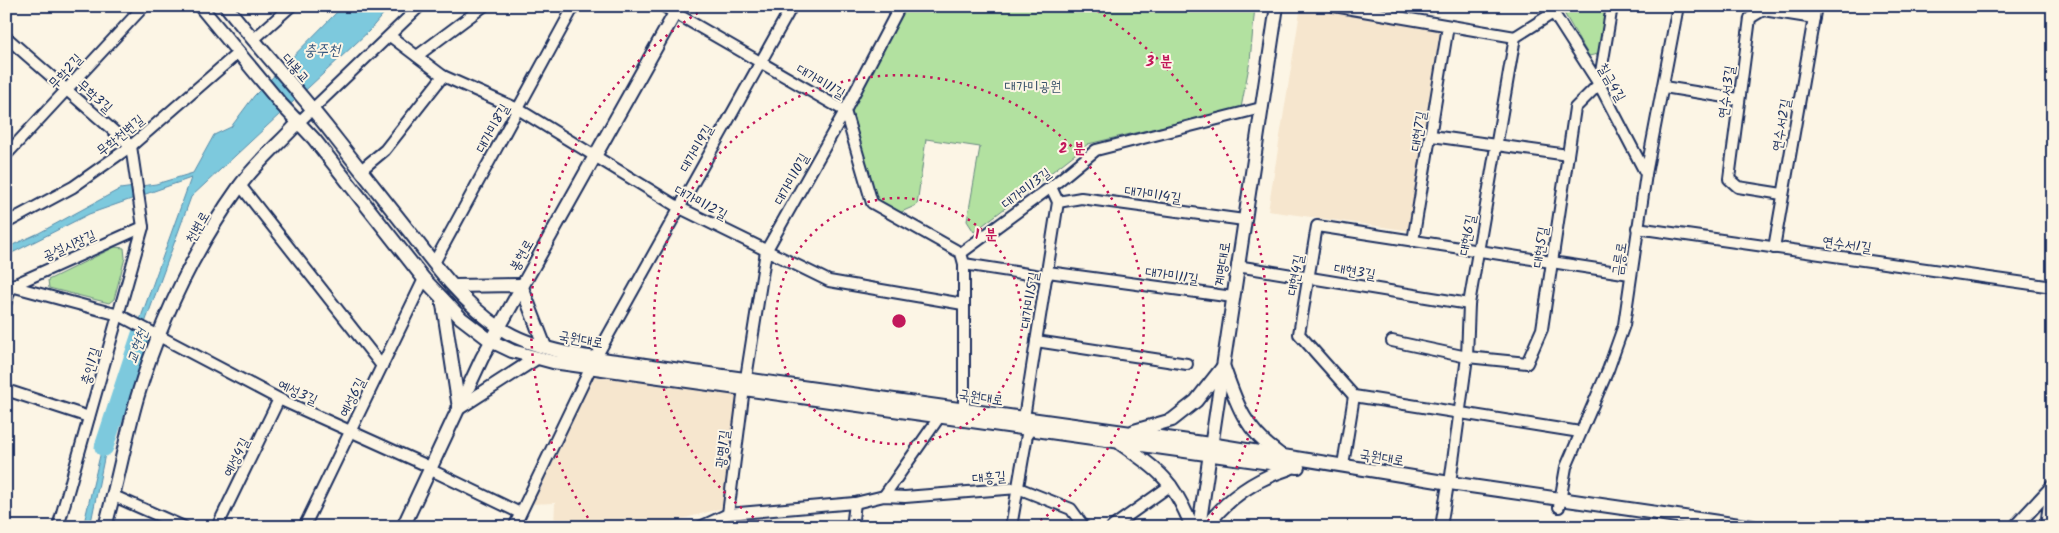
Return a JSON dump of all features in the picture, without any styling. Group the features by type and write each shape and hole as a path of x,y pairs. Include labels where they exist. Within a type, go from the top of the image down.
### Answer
{"street":[{"name":"무학2길","path":"6,156 144,6"},
{"path":"200,6 239,52"},
{"path":"226,6 253,40 291,6"},
{"name":"천변로","path":"106,527 137,399 158,336 181,285 215,224 240,185 296,121 390,36 420,6"},
{"path":"417,56 484,6"},
{"name":"대가미8길","path":"434,263 574,6"},
{"name":"대가미11길","path":"663,6 677,10 761,63 845,112 872,203 961,253"},
{"name":"대가미9길","path":"514,527 593,362 792,6"},
{"name":"대가미10길","path":"745,383 766,251 845,112 900,6"},
{"name":"계명대로","path":"1199,527 1276,6"},
{"path":"1334,6 1381,10 1448,26 1515,37 1551,10"},
{"path":"1599,84 1612,6"},
{"name":"금릉로","path":"1560,503 1566,467 1608,370 1624,325 1646,174 1678,6"},
{"name":"연수서2길","path":"1774,248 1816,6"},
{"name":"봉현로","path":"403,527 491,341 677,10"},
{"name":"칠금4길","path":"1551,10 1599,84 1646,174"},
{"name":"연수서3길","path":"1782,194 1738,187 1729,179 1750,18 1763,10 1814,18"},
{"name":"대현7길","path":"1413,241 1432,136 1448,26"},
{"name":"대가미12길","path":"390,36 443,76 518,109 595,158 678,207 829,281 964,304"},
{"name":"무학3길","path":"6,37 131,146"},
{"name":"대현6길","path":"1441,527 1449,486 1467,357 1469,304 1515,37"},
{"name":"대봉교","path":"253,40 310,108"},
{"name":"국원대로","path":"239,52 296,121 314,139 424,279 468,324 491,341 535,359 593,362 964,410 1026,424"},
{"name":"무학천변길","path":"6,223 73,187 131,146 239,52"},
{"path":"361,170 385,150 443,76"},
{"name":"대현5길","path":"1392,342 1467,357 1527,363 1542,328 1575,108 1599,84"},
{"path":"1664,87 1738,99"},
{"name":"국원대로","path":"310,108 434,263 454,286 500,328 518,338 593,362"},
{"name":"대가미13길","path":"961,253 1052,187 1096,150 1261,108"},
{"path":"1432,136 1568,155"},
{"name":"충인1길","path":"58,527 143,226 131,146"},
{"path":"240,185 382,366"},
{"name":"대가미15길","path":"1011,527 1018,488 1036,341 1048,275 1058,202 1052,187"},
{"name":"대가미14길","path":"1058,202 1081,198 1244,220"},
{"name":"공설시장길","path":"9,287 143,226"},
{"name":"대현4길","path":"1354,396 1299,334 1317,226 1630,274"},
{"name":"연수서1길","path":"1637,228 2053,287"},
{"path":"961,253 964,264 964,410"},
{"name":"대가미11길","path":"964,264 1233,297"},
{"name":"대현3길","path":"1238,266 1469,304"},
{"name":"예성6길","path":"304,527 424,279"},
{"path":"454,286 489,287 521,285 545,347"},
{"path":"6,302 9,287"},
{"name":"예성3길","path":"9,287 119,315 279,399 430,468 520,512"},
{"path":"442,298 459,408 535,359"},
{"path":"1036,341 1187,364"},
{"path":"1192,527 1182,502 1171,484 1123,438 1172,420 1196,400 1224,366"},
{"path":"1224,366 1237,407 1262,442 1283,456"},
{"name":"국원대로","path":"745,383 940,416 1026,424 1209,450 1283,456 1449,486"},
{"name":"광명1길","path":"728,514 745,383"},
{"path":"6,390 89,417"},
{"path":"1343,466 1354,396 1580,432"},
{"name":"예성4길","path":"217,527 279,399"},
{"path":"884,496 940,416"},
{"name":"국원대로","path":"1209,450 1294,467 1449,486 1560,503 1694,527"},
{"path":"1206,527 1222,506 1256,482 1272,474 1294,467"},
{"path":"1112,527 1171,484"},
{"path":"2015,527 2053,487"},
{"path":"2047,527 2053,487"},
{"name":"대흥길","path":"700,527 728,514 855,503 884,496 905,497 1018,488 1071,509 1084,527"},
{"path":"114,496 184,527"},
{"path":"852,527 855,503"},
{"name":"국원대로","path":"1560,503 1753,527"}],"shaded area":[{"path":"1301,6 1315,6 1445,28 1412,231 1268,211"},
{"path":"592,376 739,394 723,508 652,527 554,527 555,503 529,504"}],"green space":[{"name":"대가미공원","path":"906,6 1255,6 1250,61 1241,108 1088,144 974,232 967,221 980,147 926,139 917,205 899,213 876,199 851,108"},
{"path":"1560,6 1606,6 1598,54 1589,56"},
{"path":"115,247 124,248 125,258 114,299 109,303 49,288 48,280"}],"water":[{"name":"충주천","path":"343,6 390,6 369,31 191,197 115,405 90,527 83,527 117,384 191,178 89,214 6,256 6,248 39,233 120,189 156,184 193,173 214,135 231,127 254,96"}],"waterway":[{"name":"교현천","path":"104,447 142,331"}]}
